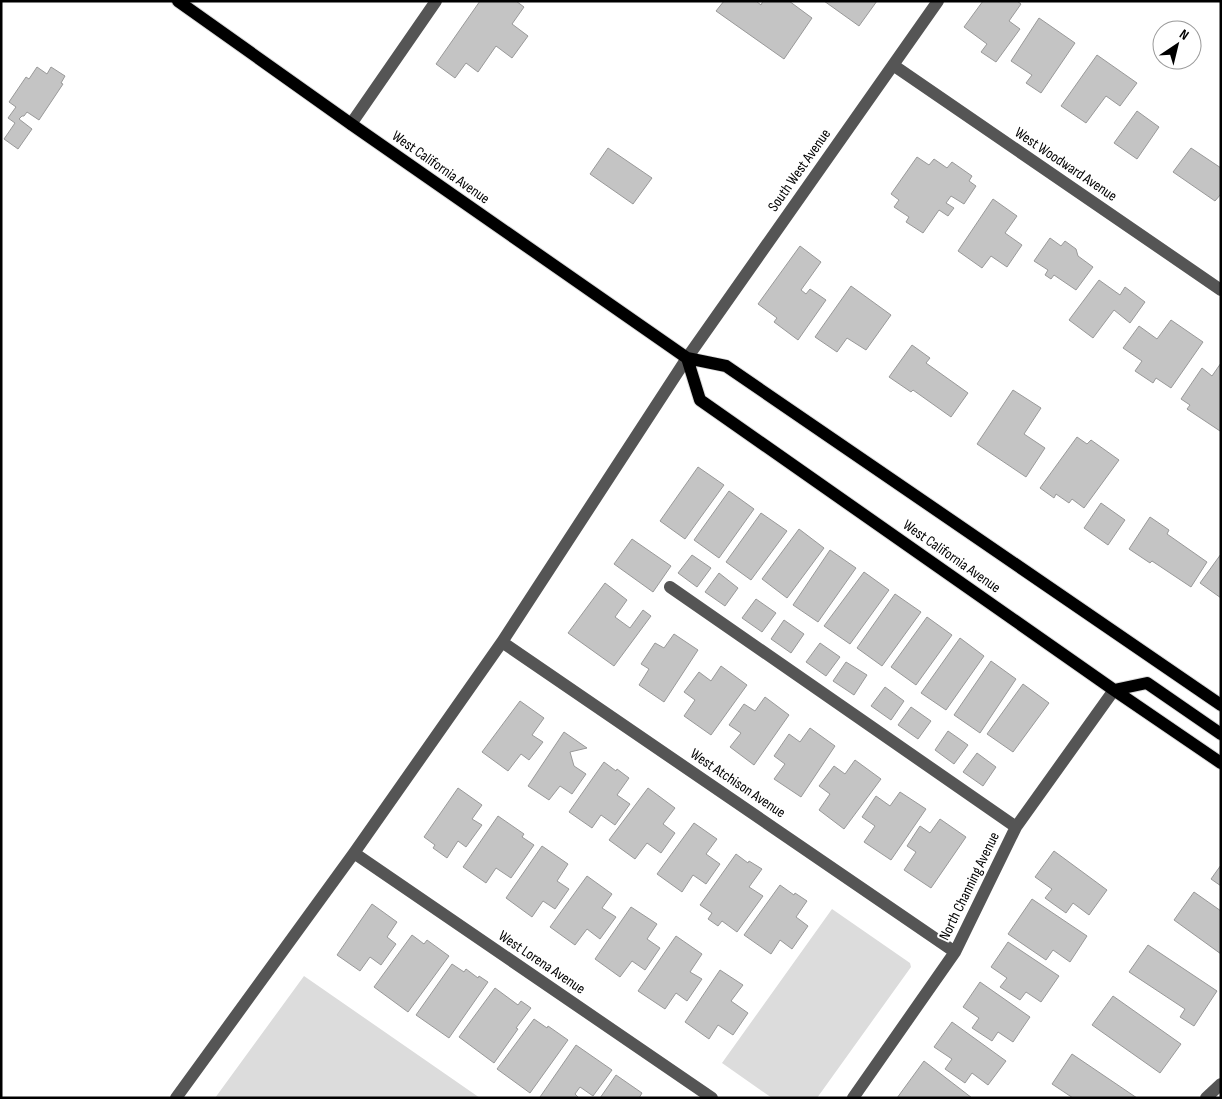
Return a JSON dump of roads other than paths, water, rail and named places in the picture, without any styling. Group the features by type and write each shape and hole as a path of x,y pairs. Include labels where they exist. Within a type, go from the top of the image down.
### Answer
{"main road":[{"name":"West California Avenue","path":"181,2 351,124 687,358 726,366 1221,705"},
{"name":"West California Avenue","path":"687,358 700,400 1221,763"},
{"path":"1114,690 1147,683 1221,734"}],"street":[{"path":"351,124 436,1"},
{"name":"South West Avenue","path":"176,1098 354,853 502,642 687,358 938,1"},
{"name":"West Woodward Avenue","path":"893,65 1221,290"},
{"path":"670,587 1016,826"},
{"name":"West Atchison Avenue","path":"502,642 955,952"},
{"name":"North Channing Avenue","path":"853,1098 955,952 1016,826 1114,690"},
{"name":"West Lorena Avenue","path":"354,853 712,1098"},
{"path":"1206,1098 1221,1084"}]}
